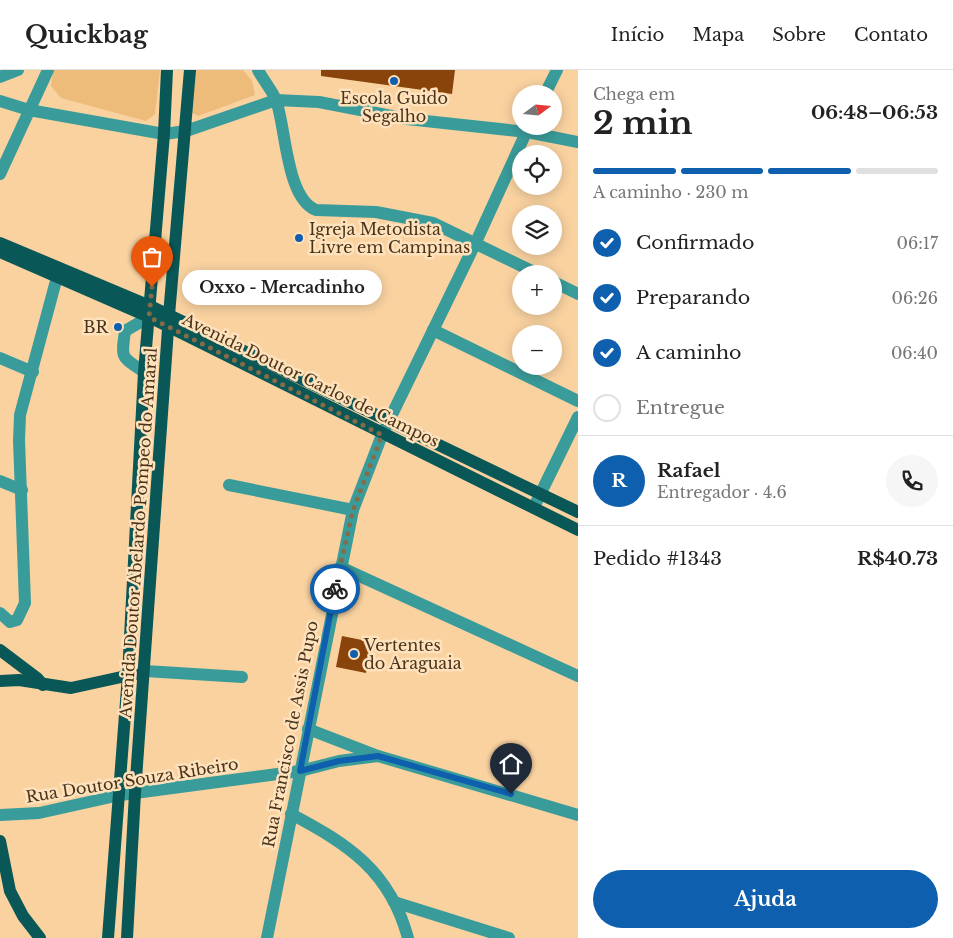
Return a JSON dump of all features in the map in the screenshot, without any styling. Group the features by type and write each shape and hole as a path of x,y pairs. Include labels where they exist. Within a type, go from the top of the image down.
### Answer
{"main road":[{"name":"Avenida Doutor Abelardo Pompeo do Amaral","path":"108,938 128,675 144,372 164,134 167,70"},
{"name":"Avenida Doutor Abelardo Pompeo do Amaral","path":"128,938 135,793 169,322 190,70"},
{"name":"Avenida Doutor Carlos de Campos","path":"0,243 150,311 382,435 534,507 578,530"},
{"name":"Avenida Doutor Carlos de Campos","path":"0,252 57,277 150,311"},
{"name":"Avenida Doutor Carlos de Campos","path":"169,322 390,421 578,512"},
{"path":"138,474 158,477"},
{"path":"0,650 37,678 43,685"},
{"path":"0,681 19,680 71,688 145,671"},
{"path":"0,841 10,891 24,916 40,938"}],"street":[{"path":"0,77 18,70"},
{"path":"0,174 48,70"},
{"path":"258,70 276,100 290,163 300,196 310,208 316,210 402,215 433,223 521,265"},
{"path":"550,85 557,70"},
{"path":"0,101 29,110 164,134 186,131 276,100 318,102 407,119 512,128"},
{"name":"Rua Francisco de Assis Pupo","path":"267,938 290,814 353,510 382,435 476,242 525,135"},
{"path":"551,135 578,142"},
{"path":"0,613 10,622 17,620 25,603 19,440 20,415 57,277"},
{"path":"562,286 578,294"},
{"path":"144,372 124,358 122,354 125,331 150,311"},
{"path":"433,330 578,401"},
{"path":"0,358 33,372"},
{"path":"534,507 578,417"},
{"path":"0,482 22,490"},
{"path":"229,485 353,510"},
{"path":"340,568 578,676"},
{"path":"145,671 242,677"},
{"path":"308,729 378,756 578,815"},
{"name":"Rua Doutor Souza Ribeiro","path":"0,815 39,813 120,795 300,771 339,761 378,756"},
{"path":"290,814 331,834 352,850 385,886 394,902 408,938"},
{"path":"394,902 508,938"}],"shaded area":[{"path":"53,70 160,70 155,114 146,121 61,98 51,86"},
{"path":"193,70 243,70 252,81 255,95 198,116 190,111"}],"building":[{"name":"Escola Guido Segalho","path":"321,70 455,70 452,94 321,76"},
{"name":"Vertentes do Araguaia","path":"342,636 372,642 366,673 336,667"}],"way so far":[{"path":"152,287 149,317 382,435 353,510 335,589"}],"place":[{"name":"Escola Guido Segalho","path":"394,81"},
{"name":"Igreja Metodista Livre em Campinas","path":"299,238"},
{"name":"Oxxo - Mercadinho","path":"152,287"},
{"name":"BR","path":"118,327"},
{"name":"Vertentes do Araguaia","path":"354,654"}],"route":[{"path":"335,589 300,771 339,761 378,756 511,794"}]}
